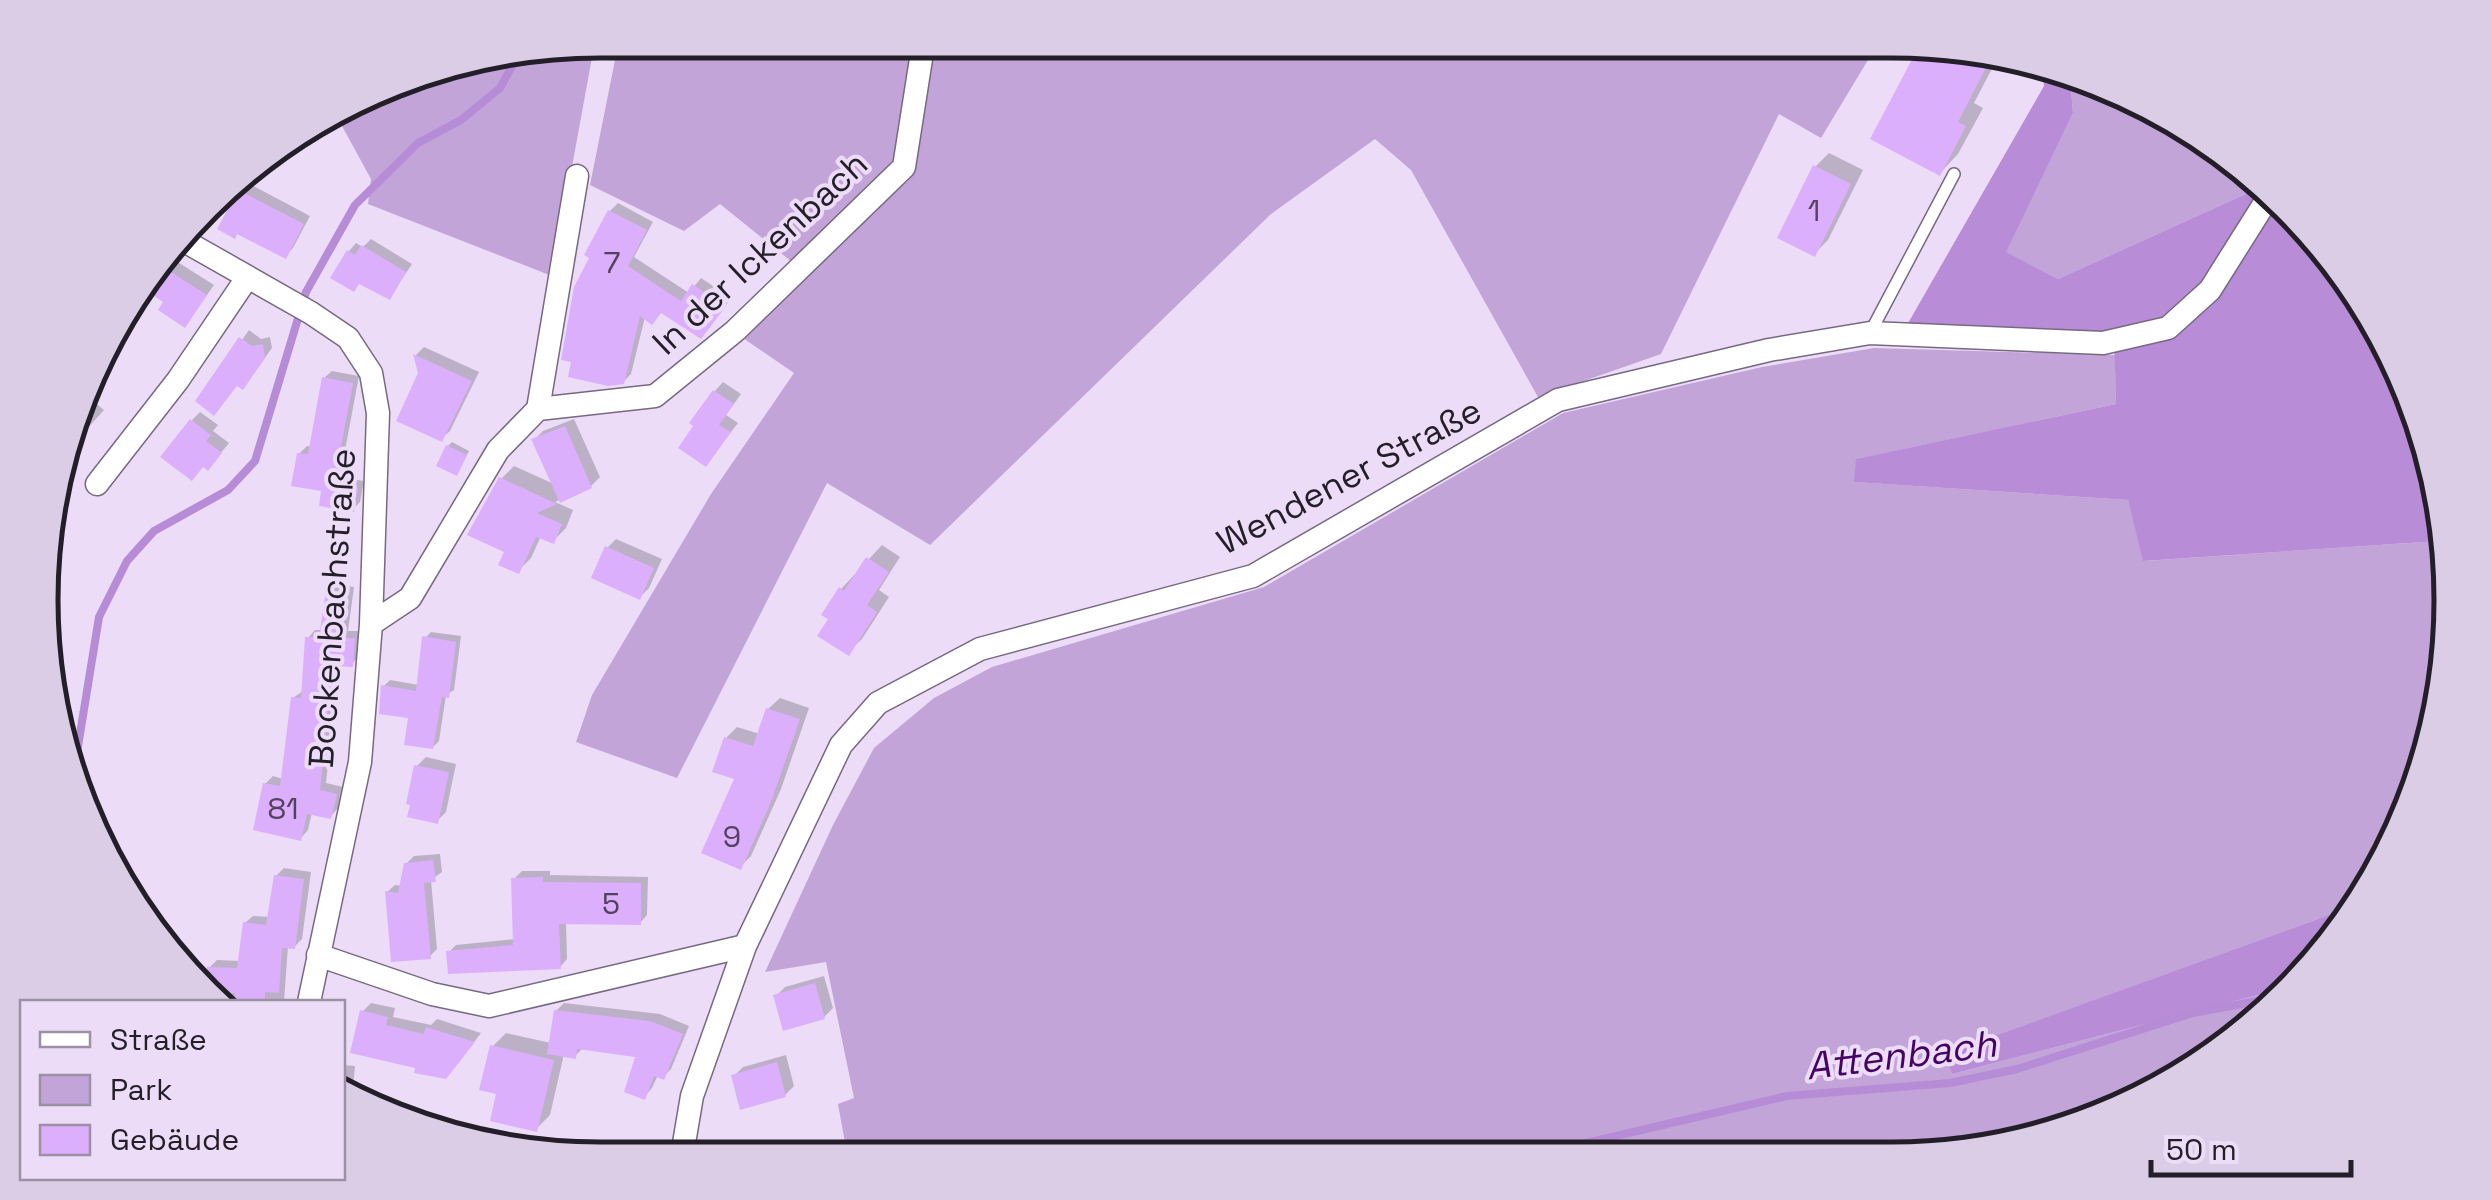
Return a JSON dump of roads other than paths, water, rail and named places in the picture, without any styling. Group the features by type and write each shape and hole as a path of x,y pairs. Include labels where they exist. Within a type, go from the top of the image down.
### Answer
{"street":[{"name":"In der Ickenbach","path":"538,410 655,396 749,318 904,166 921,58"},
{"path":"371,624 410,598 498,450 538,410 577,176"},
{"name":"Wendener Straße","path":"745,946 841,746 878,703 980,649 1253,576 1558,400 1768,350 1870,333 2103,343 2168,328 2210,290 2264,206"},
{"name":"Bockenbachstraße","path":"190,244 348,338 371,374 378,413 371,624 360,762 309,1000"},
{"path":"97,484 178,380 247,278"},
{"path":"318,955 432,994 489,1006 745,946"},
{"path":"684,1142 692,1096 745,946"}],"lane":[{"path":"1870,333 1954,174"}],"waterway":[{"path":"78,747 99,617 127,561 154,531 228,490 255,461 306,292 355,205 418,143 461,120 500,88 513,65"},
{"name":"Attenbach","path":"1590,1142 1787,1096 1950,1083 2017,1069 2193,1013 2256,1001"}]}
